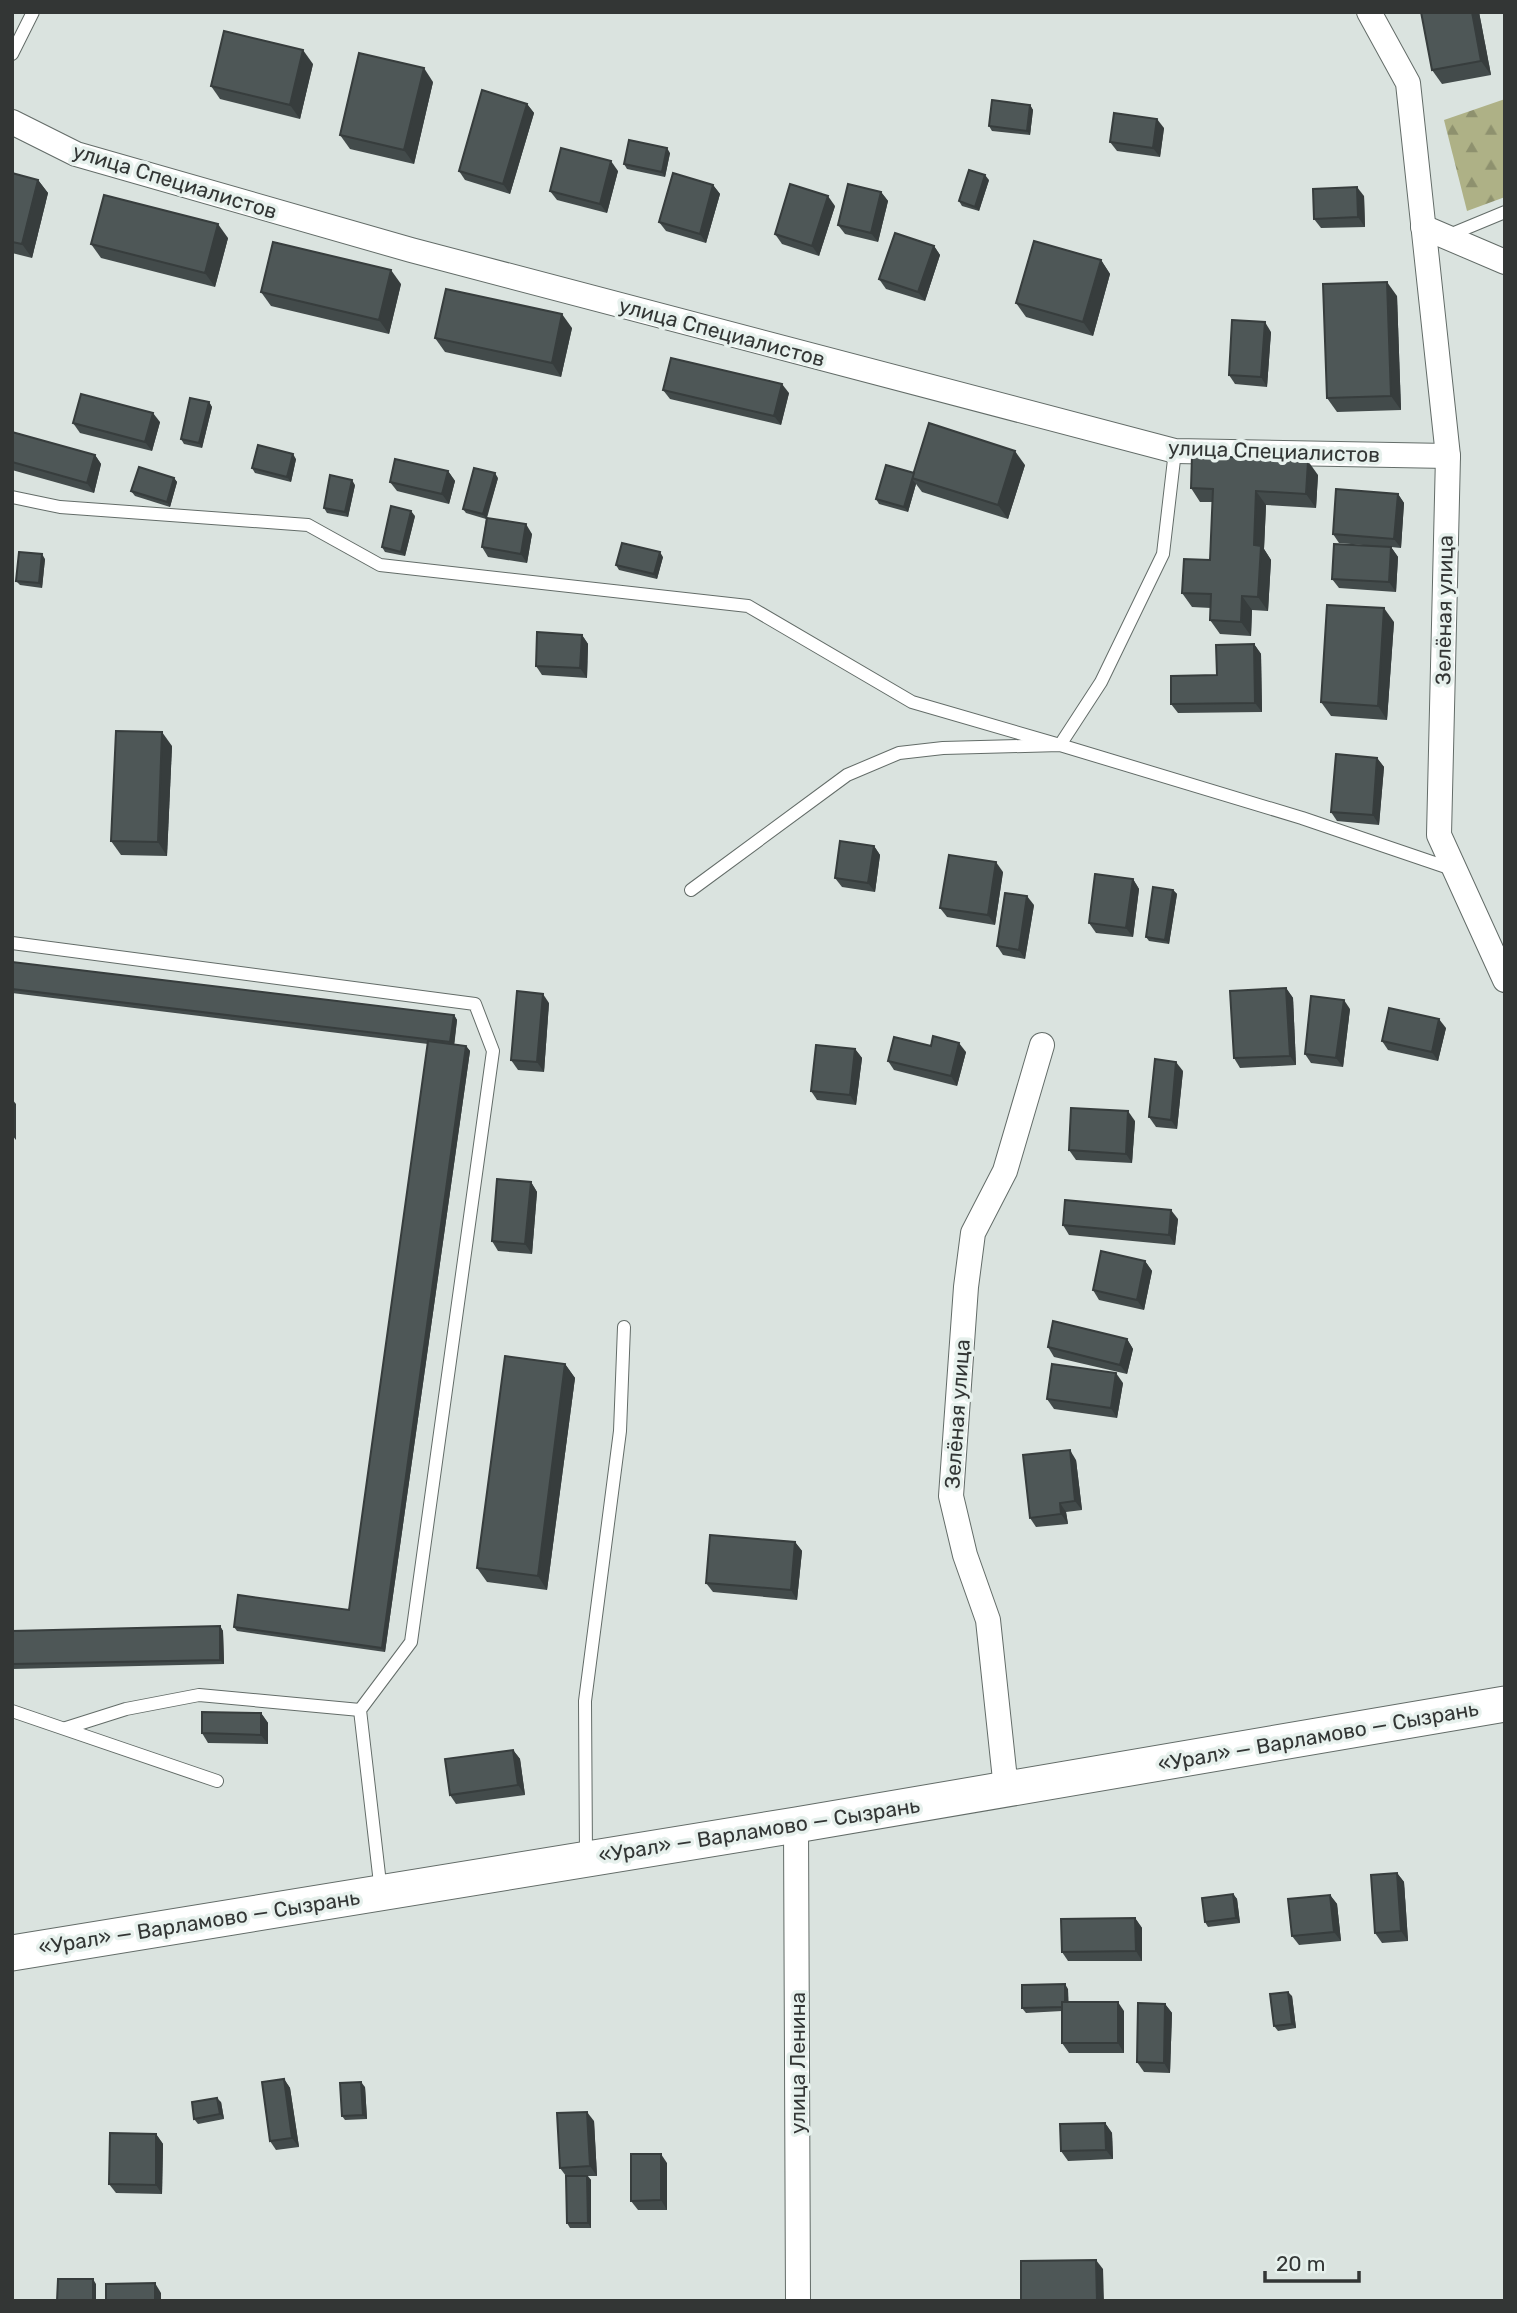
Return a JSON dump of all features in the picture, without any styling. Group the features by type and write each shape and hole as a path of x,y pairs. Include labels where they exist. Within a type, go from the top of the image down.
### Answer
{"main road":[{"name":"«Урал» — Варламово — Сызрань","path":"12,1953 796,1825 1505,1704"}],"street":[{"name":"Зелёная улица","path":"1369,12 1408,83 1434,232 1448,456 1439,835 1505,979"},
{"name":"улица Специалистов","path":"12,122 76,154 411,250 1175,451 1448,456"},
{"path":"1434,232 1505,262"},
{"name":"Зелёная улица","path":"1006,1789 988,1620 965,1555 951,1496 966,1287 973,1233 1006,1171 1042,1045"},
{"name":"улица Ленина","path":"796,1825 798,2301"}],"lane":[{"path":"12,54 33,12"},
{"path":"1434,232 1505,212"},
{"path":"1060,745 1101,682 1163,554 1175,451"},
{"path":"12,497 60,507 308,525 380,565 748,606 912,702 1301,818 1455,870"},
{"path":"691,890 847,775 899,753 943,748 1060,745"},
{"path":"12,943 475,1004 493,1051 411,1642 360,1710 381,1893"},
{"path":"586,1859 585,1701 620,1431 624,1327"},
{"path":"66,1728 126,1709 199,1695 360,1710"},
{"path":"12,1711 216,1781"}],"green space":[{"path":"1505,99 1505,197 1467,211 1444,120"}],"building":[{"path":"1421,12 1472,12 1481,61 1432,70"},
{"path":"224,31 303,50 290,105 211,86"},
{"path":"359,53 424,68 404,150 340,135"},
{"path":"482,90 527,104 503,184 459,171"},
{"path":"992,100 1030,105 1027,131 989,126"},
{"path":"1114,113 1157,119 1153,148 1110,142"},
{"path":"629,140 667,148 662,172 624,164"},
{"path":"561,148 611,161 600,204 550,191"},
{"path":"969,170 985,175 975,207 959,201"},
{"path":"12,173 38,180 22,244 12,242"},
{"path":"673,173 713,185 700,234 659,222"},
{"path":"790,184 828,196 812,246 775,234"},
{"path":"848,184 881,192 871,233 838,225"},
{"path":"1357,187 1358,217 1314,219 1313,189"},
{"path":"104,195 218,224 205,273 91,244"},
{"path":"895,233 934,246 918,292 879,279"},
{"path":"1034,241 1101,260 1083,322 1016,303"},
{"path":"273,242 391,270 379,320 261,292"},
{"path":"1387,282 1391,396 1327,398 1323,284"},
{"path":"446,289 562,314 552,363 435,338"},
{"path":"1232,320 1265,322 1261,377 1229,375"},
{"path":"671,358 782,384 774,416 663,390"},
{"path":"81,394 153,413 145,442 73,423"},
{"path":"190,398 209,402 199,443 181,439"},
{"path":"929,423 1015,451 998,505 912,478"},
{"path":"12,432 95,455 87,483 12,462"},
{"path":"258,445 293,454 287,477 252,468"},
{"path":"1192,455 1308,461 1306,494 1256,491 1254,545 1261,546 1258,597 1242,596 1241,622 1210,620 1211,594 1182,593 1184,559 1210,560 1213,489 1191,488"},
{"path":"395,459 448,471 442,494 390,482"},
{"path":"886,465 914,473 904,507 876,499"},
{"path":"139,467 174,478 167,502 131,491"},
{"path":"474,468 495,473 483,514 463,509"},
{"path":"330,475 352,480 345,512 324,508"},
{"path":"1336,489 1398,494 1394,539 1333,534"},
{"path":"391,506 411,511 401,552 382,547"},
{"path":"487,518 526,524 521,554 482,547"},
{"path":"622,543 660,552 654,574 616,565"},
{"path":"1334,544 1391,547 1389,582 1332,579"},
{"path":"19,552 42,554 39,583 16,581"},
{"path":"1327,605 1384,608 1378,706 1321,702"},
{"path":"537,632 582,635 580,668 536,666"},
{"path":"1254,644 1255,703 1171,704 1171,676 1217,675 1216,645"},
{"path":"116,731 162,732 158,842 111,841"},
{"path":"1336,754 1377,758 1373,815 1331,812"},
{"path":"840,841 874,846 868,883 835,878"},
{"path":"949,855 996,862 988,915 940,908"},
{"path":"1095,874 1133,879 1126,928 1089,923"},
{"path":"1153,887 1173,890 1165,940 1146,937"},
{"path":"1005,893 1027,896 1019,950 997,946"},
{"path":"12,962 454,1015 450,1042 12,989"},
{"path":"1286,988 1290,1056 1234,1058 1230,991"},
{"path":"517,991 543,994 537,1062 511,1060"},
{"path":"1311,996 1344,1000 1336,1058 1305,1054"},
{"path":"1389,1008 1439,1019 1432,1052 1382,1041"},
{"path":"933,1036 959,1043 951,1076 888,1061 894,1037 931,1046"},
{"path":"428,1041 466,1046 382,1648 234,1627 238,1595 349,1610"},
{"path":"816,1045 855,1049 850,1095 811,1091"},
{"path":"1155,1059 1176,1062 1171,1120 1149,1117"},
{"path":"1071,1108 1128,1111 1126,1154 1069,1150"},
{"path":"497,1179 531,1182 525,1244 492,1241"},
{"path":"1065,1200 1171,1210 1169,1235 1063,1225"},
{"path":"1101,1251 1145,1261 1137,1300 1093,1290"},
{"path":"1053,1321 1127,1339 1120,1365 1048,1347"},
{"path":"505,1356 565,1364 538,1576 477,1568"},
{"path":"1052,1364 1116,1373 1111,1408 1047,1399"},
{"path":"1070,1450 1075,1501 1060,1503 1061,1514 1030,1518 1023,1455"},
{"path":"710,1535 795,1542 791,1590 706,1583"},
{"path":"220,1626 220,1660 12,1664 12,1631"},
{"path":"202,1712 261,1713 261,1735 202,1733"},
{"path":"513,1750 518,1785 450,1795 445,1759"},
{"path":"1397,1873 1401,1931 1375,1933 1371,1875"},
{"path":"1233,1894 1236,1918 1205,1922 1202,1898"},
{"path":"1330,1895 1334,1932 1292,1936 1288,1899"},
{"path":"1135,1918 1136,1951 1062,1952 1061,1919"},
{"path":"1065,1984 1065,2002 1062,2002 1062,2007 1022,2008 1022,1985"},
{"path":"1288,1992 1292,2024 1274,2026 1270,1994"},
{"path":"1062,2002 1118,2002 1118,2043 1062,2043"},
{"path":"1138,2003 1165,2004 1164,2063 1137,2062"},
{"path":"284,2079 292,2138 270,2141 262,2082"},
{"path":"361,2082 363,2115 342,2116 340,2083"},
{"path":"217,2098 220,2114 194,2119 192,2102"},
{"path":"587,2112 590,2166 560,2168 557,2113"},
{"path":"1105,2123 1106,2150 1061,2151 1060,2124"},
{"path":"110,2133 156,2134 156,2185 109,2184"},
{"path":"631,2154 661,2154 661,2200 631,2201"},
{"path":"566,2176 587,2176 588,2223 567,2223"},
{"path":"1096,2260 1097,2301 1021,2301 1021,2261"},
{"path":"58,2279 93,2279 93,2301 57,2301"},
{"path":"155,2283 155,2301 106,2301 106,2284"}]}
